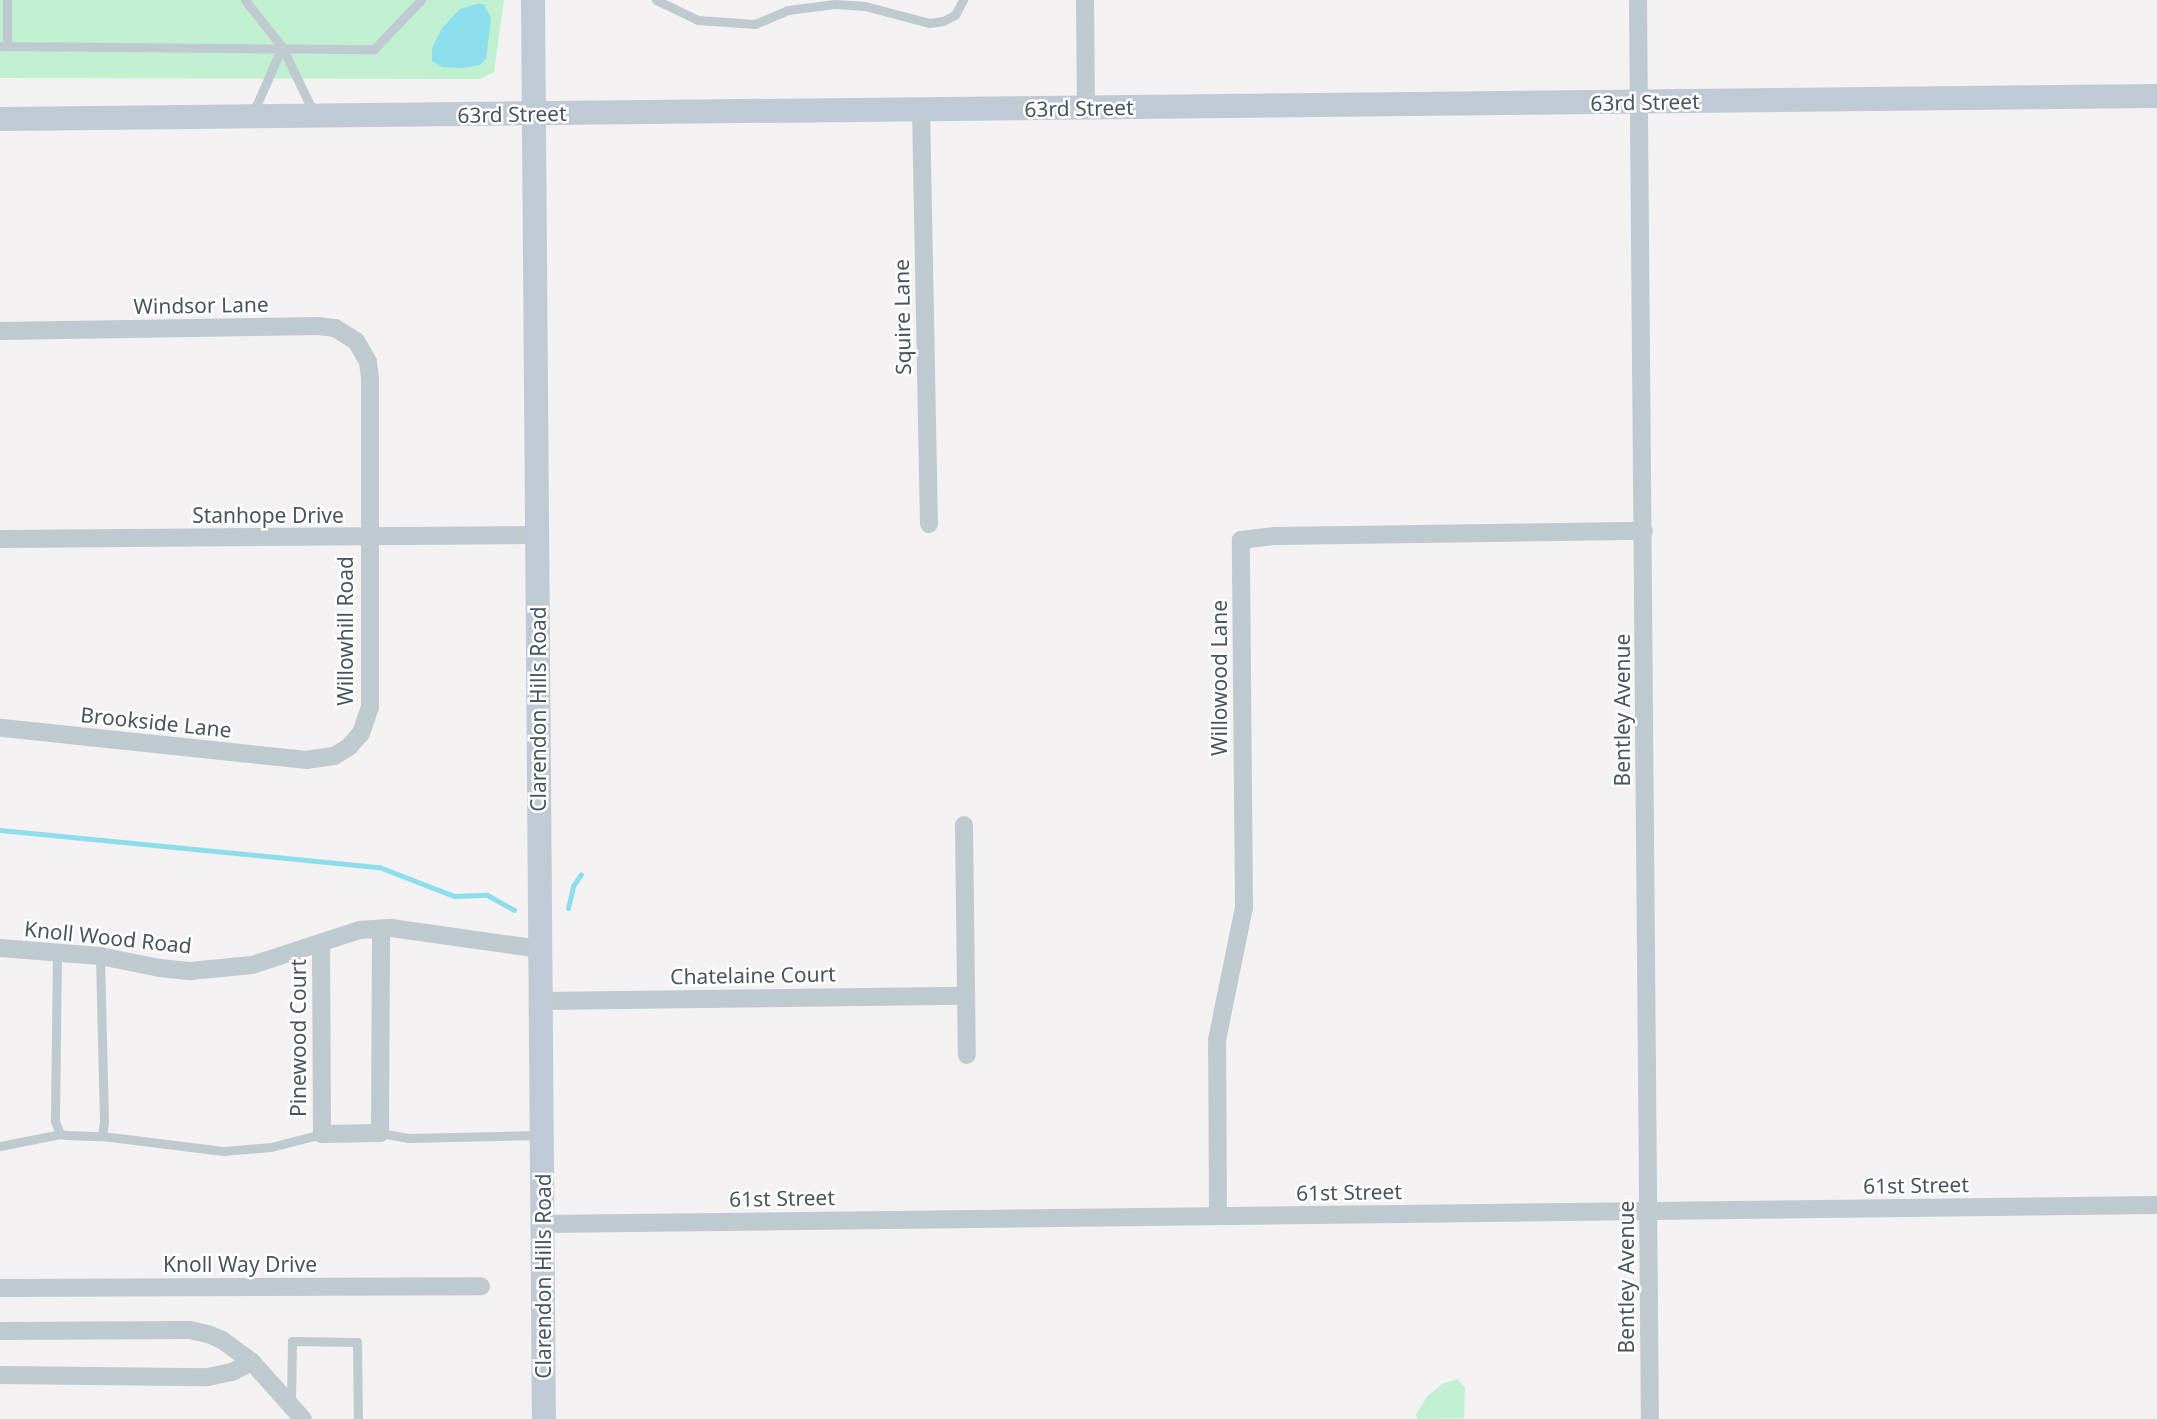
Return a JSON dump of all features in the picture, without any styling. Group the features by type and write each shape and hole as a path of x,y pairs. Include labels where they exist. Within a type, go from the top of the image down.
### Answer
{"main road":[{"name":"Clarendon Hills Road","path":"533,0 544,1419"},
{"name":"63rd Street","path":"0,119 2157,96"}],"street":[{"path":"1085,0 1086,108"},
{"name":"Bentley Avenue","path":"1638,0 1650,1419"},
{"name":"Squire Lane","path":"921,110 929,524"},
{"name":"Windsor Lane","path":"0,331 335,328 347,333 364,351 370,379"},
{"name":"Willowhill Road","path":"307,760 334,756 349,747 361,733 368,716 370,379"},
{"name":"Willowood Lane","path":"1218,1216 1217,1040 1244,907 1241,540 1275,536 1644,531"},
{"name":"Stanhope Drive","path":"0,540 537,535"},
{"name":"Brookside Lane","path":"0,728 307,760"},
{"path":"964,824 967,1055"},
{"path":"321,1134 380,1133 381,929"},
{"name":"Knoll Wood Road","path":"0,948 100,956 160,968 222,969 282,957 360,930 381,929 412,930 540,950"},
{"name":"Pinewood Court","path":"321,943 321,1134"},
{"name":"Chatelaine Court","path":"541,1001 966,996"},
{"name":"61st Street","path":"542,1224 2157,1205"},
{"name":"Knoll Way Drive","path":"0,1288 481,1286"},
{"path":"0,1331 190,1330 222,1340 252,1362 297,1412"},
{"path":"0,1375 208,1377 232,1372 252,1362"}],"lane":[{"path":"7,0 4,46 374,49 421,0"},
{"path":"245,0 282,47 316,116"},
{"path":"656,0 698,20 755,24 788,10 835,4 865,6 936,22 955,16 963,0"},
{"path":"251,117 282,47"},
{"path":"57,953 55,1121 60,1134"},
{"path":"100,956 104,1121 102,1136"},
{"path":"380,1133 407,1138 542,1135"},
{"path":"0,1146 60,1134 102,1136 223,1151 271,1147 321,1134"},
{"path":"297,1412 292,1341 357,1342 358,1419"}],"green space":[{"path":"0,0 504,0 494,72 480,79 0,78"},
{"path":"1457,1379 1465,1387 1464,1418 1417,1419 1416,1414 1427,1397 1442,1384"}],"water":[{"path":"484,4 491,18 486,59 480,65 463,68 442,67 432,61 432,48 442,28 460,9"}],"waterway":[{"path":"0,830 379,867 454,896 487,895 514,910"},
{"path":"568,908 573,886 581,874"}]}
